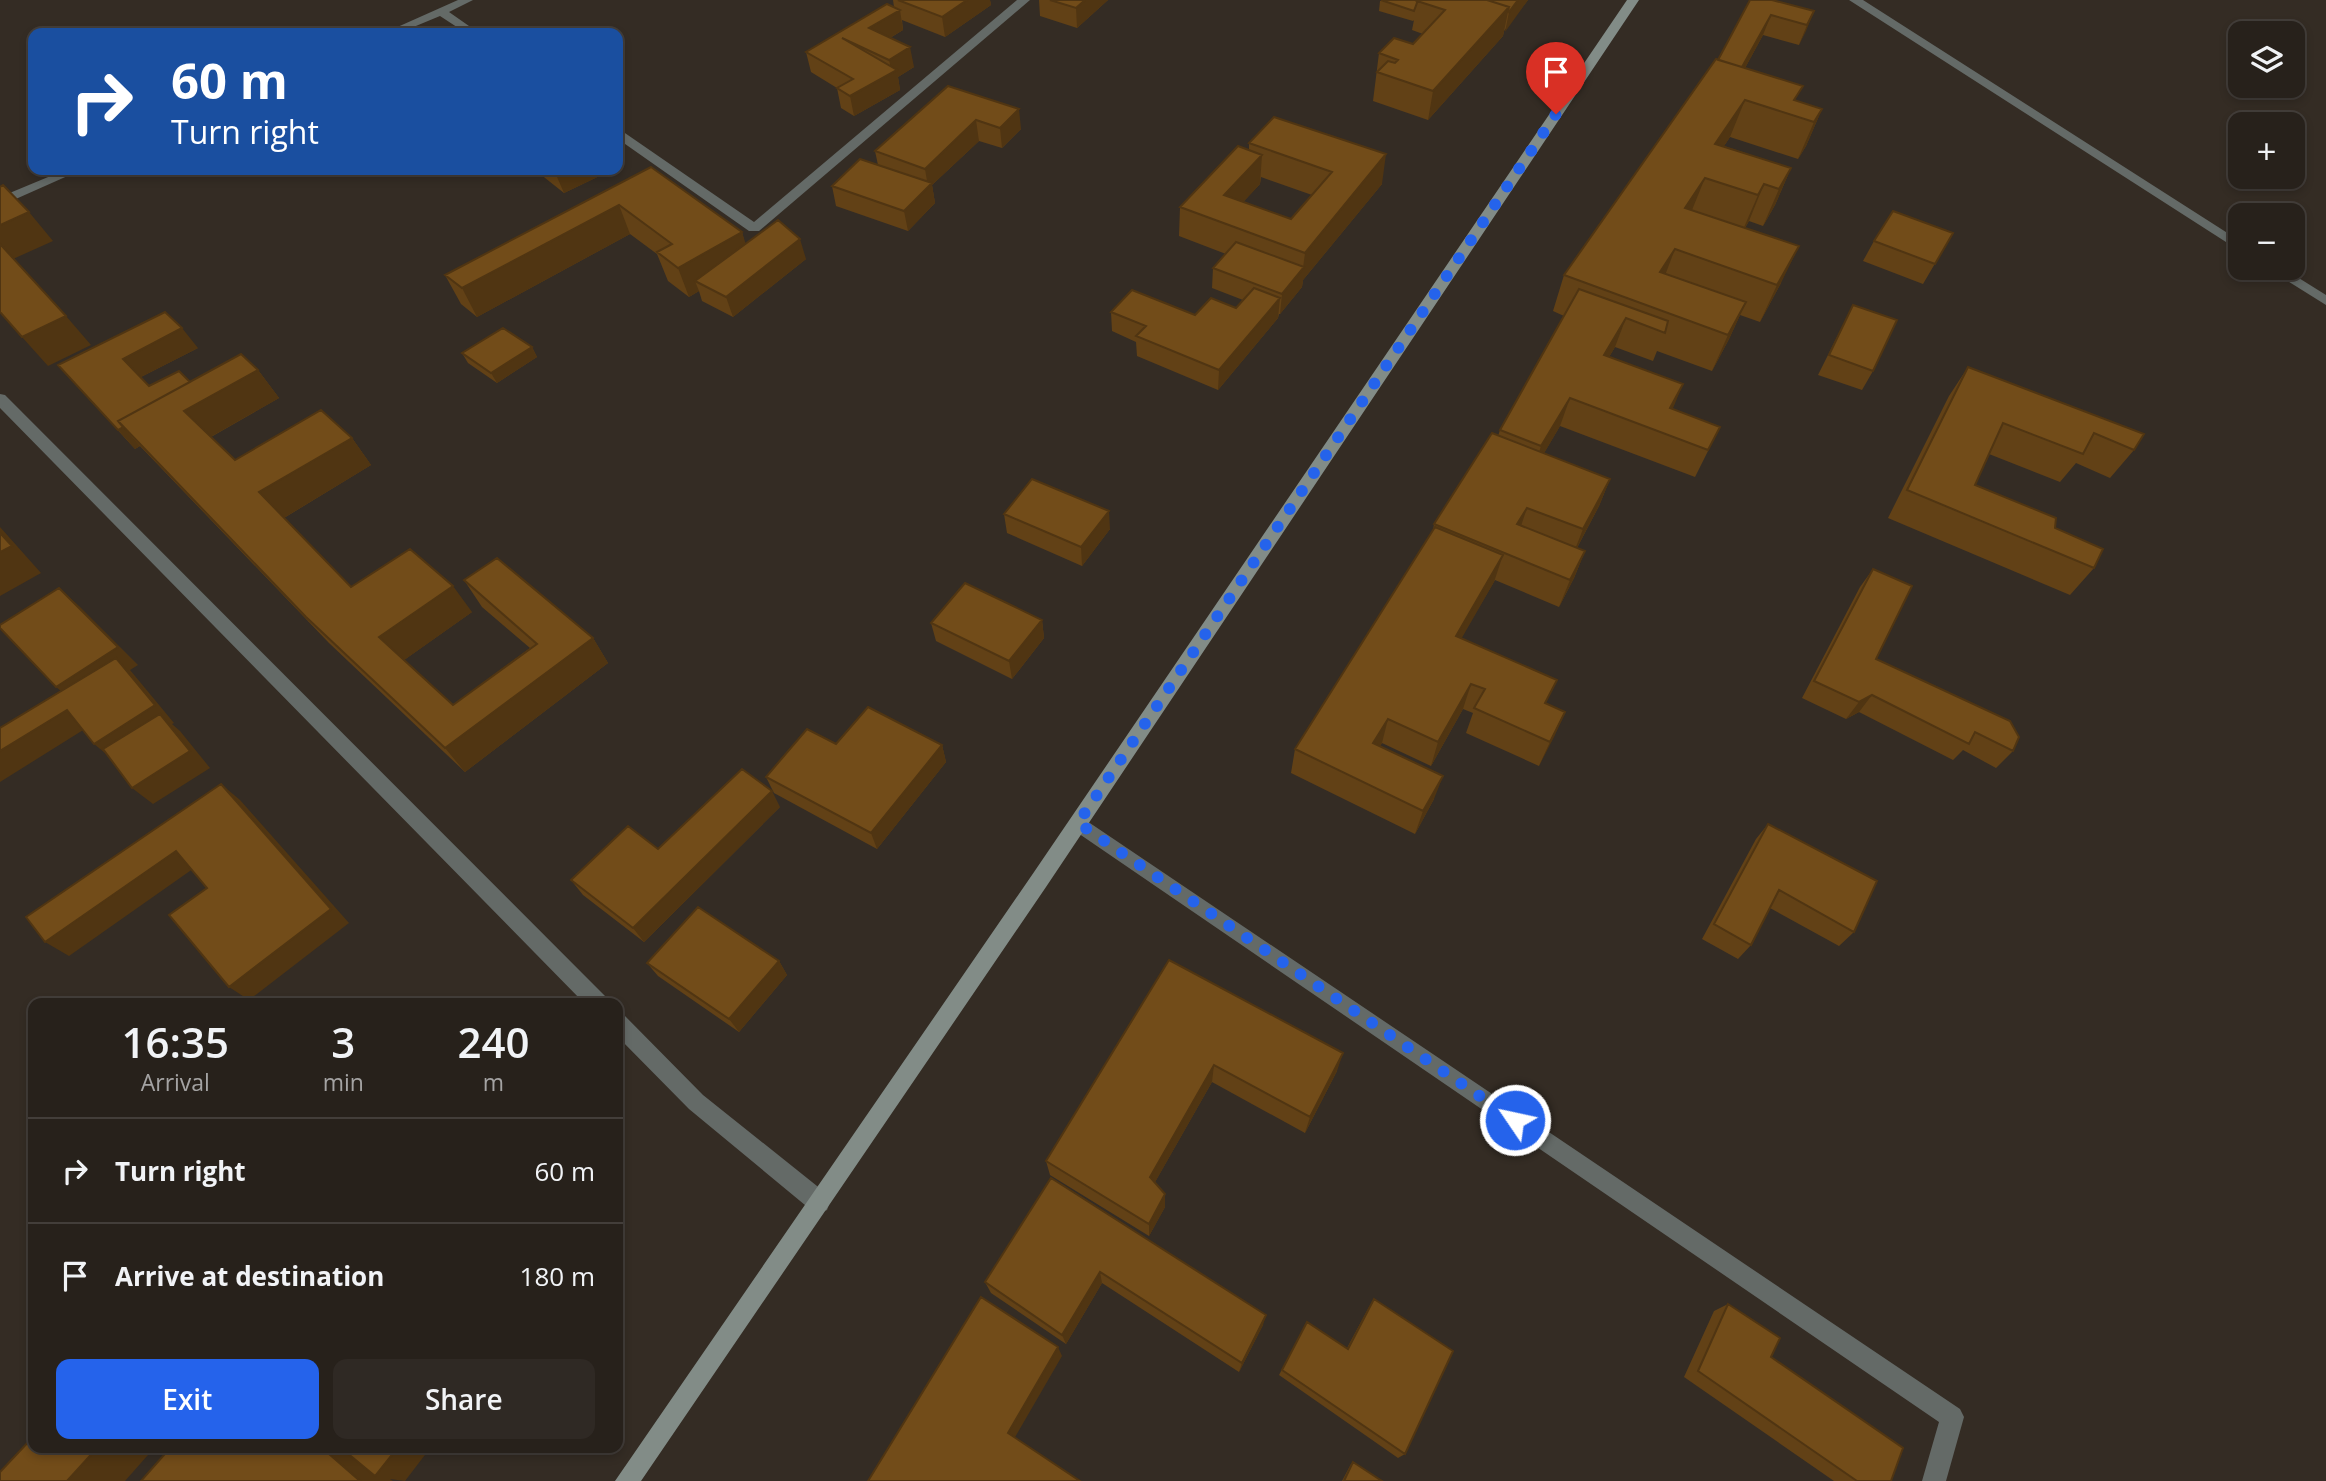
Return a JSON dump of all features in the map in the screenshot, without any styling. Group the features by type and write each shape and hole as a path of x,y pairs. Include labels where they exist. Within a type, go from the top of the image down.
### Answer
{"main road":[{"path":"627,1481 1078,823 1633,0"}],"street":[{"path":"402,28 467,0"},
{"path":"623,137 754,228 1024,0"},
{"path":"1855,0 2228,239"},
{"path":"441,11 466,28"},
{"path":"0,202 63,175"},
{"path":"2293,280 2326,301"},
{"path":"0,399 593,998"},
{"path":"1078,823 1952,1416 1934,1481"},
{"path":"623,1028 696,1102 818,1202"}],"building":[{"path":"898,0 967,0 942,17"},
{"path":"1050,0 1085,0 1076,8"},
{"path":"1381,0 1418,0 1414,11"},
{"path":"1418,0 1487,0 1509,7 1433,91 1377,72 1388,61 1395,63 1398,60 1379,53 1394,38 1413,44 1445,10"},
{"path":"1487,0 1518,0 1509,12 1509,7"},
{"path":"1750,0 1772,0 1814,11 1807,25 1771,15 1742,67 1718,60"},
{"path":"887,4 900,10 869,28 910,47 889,60 842,38 897,70 850,96 837,88 853,79 806,52"},
{"path":"1716,59 1803,86 1794,100 1822,109 1814,122 1745,100 1715,144 1791,168 1779,189 1764,184 1758,195 1705,178 1685,208 1799,246 1777,285 1675,249 1660,272 1746,302 1728,335 1564,275"},
{"path":"948,86 1019,109 1000,128 976,120 925,169 875,151"},
{"path":"1274,117 1386,154 1305,253 1180,207 1238,146 1262,155 1224,195 1291,219 1332,172 1249,143"},
{"path":"860,159 932,183 904,211 832,186"},
{"path":"651,167 742,232 678,268 657,252 672,244 619,205 462,288 445,275"},
{"path":"3,185 29,212 0,225 0,187"},
{"path":"1893,211 1953,233 1935,264 1874,241"},
{"path":"778,220 800,239 726,297 695,281"},
{"path":"1236,242 1304,267 1282,294 1213,268"},
{"path":"0,244 66,316 22,337 0,312"},
{"path":"1254,288 1280,298 1219,370 1136,336 1146,326 1111,312 1132,290 1195,315 1211,298 1236,308"},
{"path":"1579,289 1668,321 1665,333 1626,318 1604,355 1683,384 1670,408 1720,427 1708,450 1570,398 1541,446 1500,430"},
{"path":"1853,305 1897,320 1873,371 1829,355"},
{"path":"165,312 182,328 123,359 149,386 179,371 190,382 118,421 123,427 118,430 58,365"},
{"path":"503,328 532,347 491,373 462,353"},
{"path":"241,354 258,370 184,411 235,460 321,410 352,438 259,492 351,587 410,549 453,586 379,637 453,705 537,644 464,580 497,558 593,638 445,748 306,617 118,421"},
{"path":"1968,367 2144,434 2134,450 2094,433 2083,454 2003,423 1975,485 2056,518 2055,528 2103,549 2094,568 1907,490"},
{"path":"1492,433 1610,479 1583,529 1527,508 1517,524 1585,551 1570,580 1434,524"},
{"path":"1032,479 1109,511 1081,547 1004,514"},
{"path":"1435,527 1503,555 1456,636 1557,680 1545,703 1565,712 1550,742 1474,708 1485,689 1471,684 1438,742 1388,719 1373,743 1443,776 1423,811 1295,749"},
{"path":"0,533 12,546 0,552"},
{"path":"1873,569 1912,586 1876,659 2010,721 2019,737 2013,751 1975,732 1969,744 1872,695 1859,702 1814,681"},
{"path":"965,583 1042,620 1009,661 931,623"},
{"path":"59,588 118,647 56,687 0,625"},
{"path":"116,658 155,705 94,744 67,710 0,751 0,728"},
{"path":"868,707 942,745 871,833 766,777 807,729 836,744"},
{"path":"160,714 190,751 132,788 103,749"},
{"path":"742,769 772,791 633,928 571,880 628,826 658,849"},
{"path":"221,784 331,909 229,987 169,915 207,888 176,851 45,942 26,917"},
{"path":"1768,824 1877,881 1854,932 1779,890 1751,945 1714,924"},
{"path":"698,907 779,961 729,1019 647,963"},
{"path":"1169,960 1343,1053 1310,1117 1214,1065 1150,1177 1165,1194 1149,1224 1046,1161"},
{"path":"1051,1178 1266,1315 1242,1363 1100,1272 1062,1335 985,1282"},
{"path":"981,1297 1058,1347 1008,1433 1080,1481 868,1481"},
{"path":"1374,1299 1453,1351 1405,1454 1282,1370 1307,1322 1348,1349"},
{"path":"1728,1304 1780,1338 1771,1357 1903,1448 1891,1481 1857,1481 1698,1371"},
{"path":"28,1442 28,1453 93,1453 67,1481 0,1481 0,1472"},
{"path":"166,1453 328,1453 360,1481 141,1481"},
{"path":"347,1453 393,1453 375,1476"},
{"path":"1353,1462 1382,1481 1344,1481"}],"route":[{"path":"1515,1120 1078,823 1556,114"}]}
